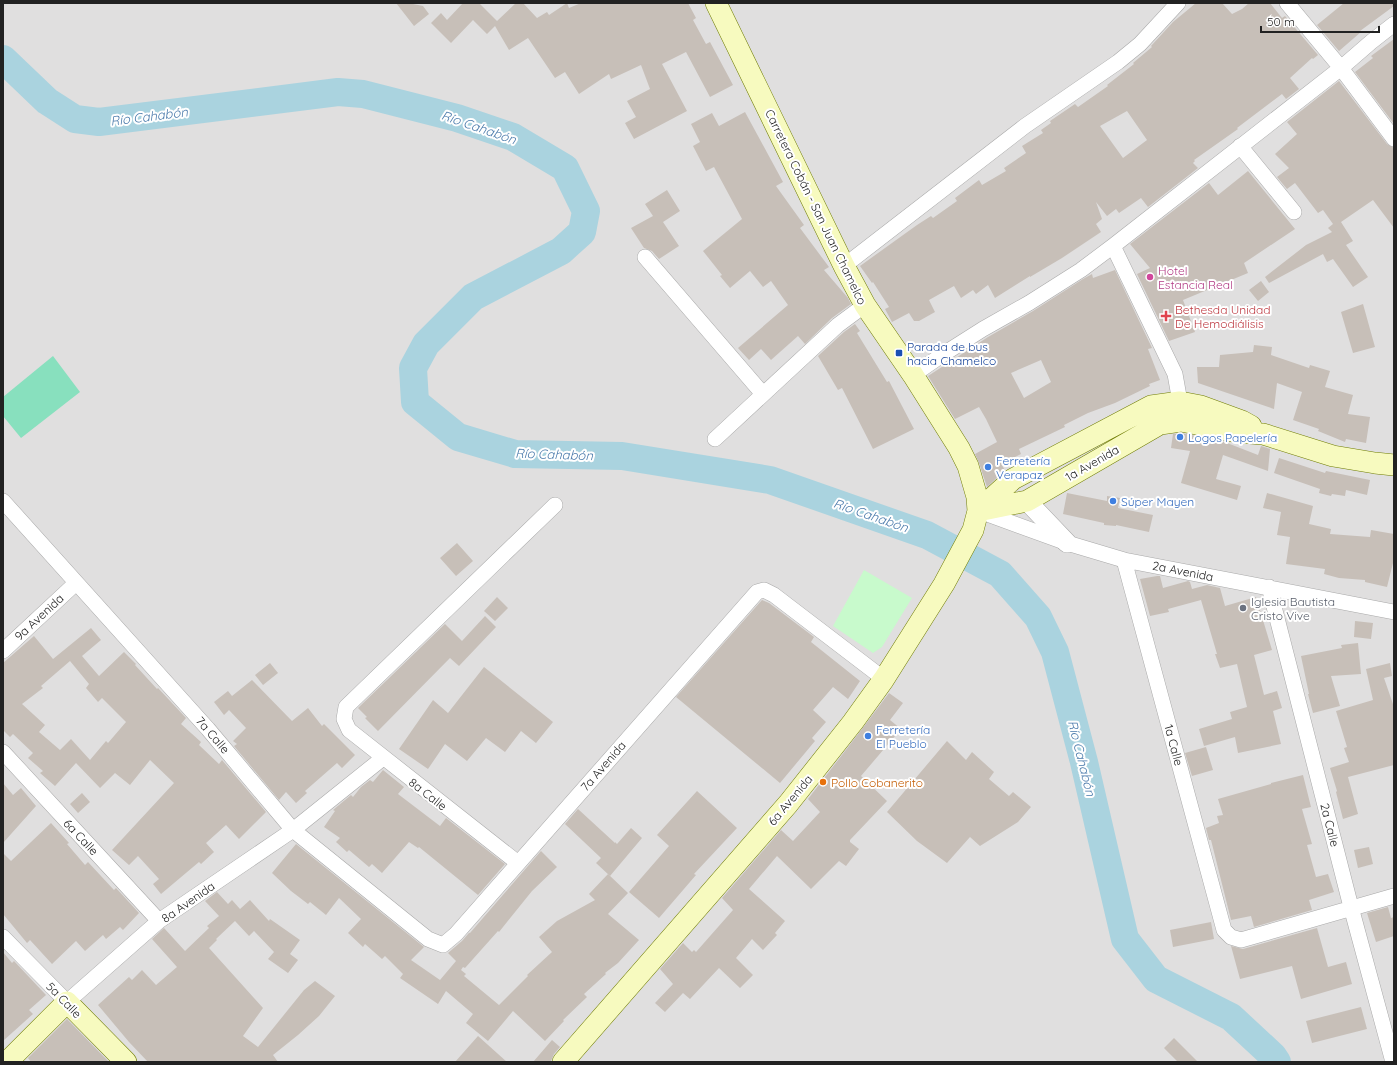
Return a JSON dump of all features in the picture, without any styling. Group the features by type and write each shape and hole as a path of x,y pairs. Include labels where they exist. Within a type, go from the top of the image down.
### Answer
{"main road":[{"name":"Carretera Cobán - San Juan Chamelco","path":"716,3 844,266 865,305 913,375 959,448 968,466 977,498 978,511"},
{"name":"1a Avenida","path":"978,511 1013,479 1151,406 1180,412"},
{"name":"1a Avenida","path":"978,511 1027,501 1180,412 1201,406 1242,421 1263,434 1333,456 1394,465"},
{"name":"6a Avenida","path":"563,1062 788,804 853,722 884,679 944,584 973,530 978,511"},
{"name":"8a Avenida","path":"7,1062 67,1002"},
{"name":"5a Calle","path":"67,1002 126,1062"}],"street":[{"path":"844,266 1025,126 1118,62 1140,44 1178,3"},
{"path":"1287,3 1341,68 1394,139"},
{"path":"913,375 977,333 1029,303 1081,270 1341,68 1394,24"},
{"path":"1240,146 1294,212"},
{"path":"1113,246 1175,374 1180,412"},
{"path":"645,257 763,394"},
{"path":"715,439 838,325 865,305"},
{"name":"7a Calle","path":"3,501 208,729 294,830 428,939 443,945"},
{"path":"1027,501 1067,543"},
{"name":"8a Calle","path":"518,863 349,730 344,719 346,707 555,505"},
{"name":"2a Avenida","path":"978,511 1067,543 1124,560 1394,612"},
{"name":"1a Calle","path":"1124,560 1224,930 1231,937 1241,940 1351,907"},
{"name":"9a Avenida","path":"3,651 76,583"},
{"name":"2a Calle","path":"1269,588 1351,907 1393,1062"},
{"name":"7a Avenida","path":"443,945 456,934 757,592 764,590 774,595 884,679"},
{"name":"6a Calle","path":"3,752 159,921"},
{"name":"8a Avenida","path":"67,1002 159,921 294,830 383,758"},
{"path":"1351,907 1394,896"},
{"name":"5a Calle","path":"3,937 67,1002"}],"shaded area":[{"path":"3,3 1394,3 1394,1062 3,1062"}],"green space":[{"path":"53,356 80,392 21,438 3,416 3,397"},
{"path":"864,570 912,598 882,647 873,653 833,626"}],"building":[{"path":"396,3 408,3 423,6 429,14 414,26"},
{"path":"463,3 479,3 497,21 516,3 523,3 537,18 547,12 549,15 567,3 569,8 581,3 688,3 696,18 693,20 706,44 710,42 733,85 710,97 686,52 662,64 687,111 634,139 625,123 636,117 627,101 650,89 641,65 611,79 609,74 579,94 565,72 555,78 528,38 509,50 495,26 487,34 473,20 451,43 431,23 441,13 447,20"},
{"path":"1196,3 1222,3 1232,14 1242,9 1249,3 1270,3 1282,18 1285,16 1318,55 1313,59 1312,58 1290,78 1299,89 1286,99 1282,94 1237,128 1238,129 1194,160 1195,161 1193,163 1198,168 1148,207 1141,198 1119,213 1116,209 1107,216 1096,202 1102,219 1096,224 1101,232 1062,258 995,298 988,285 976,294 973,290 961,298 954,286 929,300 935,312 919,321 914,321 909,313 892,322 885,309 889,307 873,282 872,283 860,266 917,225 931,216 933,218 957,201 955,198 979,180 982,185 1006,171 1004,168 1026,153 1022,146 1043,133 1041,130 1051,123 1050,121 1075,104 1078,107 1108,86 1107,85 1134,64 1133,63 1152,47 1151,46 1173,22","holes":["1127,111 1147,140 1123,158 1100,126"]},
{"path":"1344,3 1394,3 1394,6 1360,31 1361,32 1339,51 1317,25"},
{"path":"1394,39 1394,124 1355,72 1373,58 1371,56"},
{"path":"1339,81 1387,144 1394,148 1394,228 1373,200 1341,222 1353,241 1346,245 1368,277 1353,287 1333,259 1327,262 1323,254 1269,283 1265,277 1306,245 1332,232 1328,228 1333,224 1323,210 1318,213 1295,183 1287,189 1277,177 1289,168 1275,154 1297,134 1287,122"},
{"path":"745,112 783,182 776,186 804,225 800,228 829,267 824,270 848,298 851,304 832,318 805,344 798,336 771,360 761,349 749,360 738,348 788,305 771,281 763,287 750,271 730,288 720,276 722,275 703,251 742,219 714,167 706,171 693,146 700,142 691,124 712,113 719,126"},
{"path":"1248,171 1295,229 1244,263 1248,273 1183,300 1195,332 1169,341 1137,274 1150,268 1130,244 1209,183 1218,195"},
{"path":"667,190 680,211 663,222 679,246 659,259 652,251 644,248 631,228 653,216 645,204"},
{"path":"1115,270 1152,348 1148,349 1160,380 1149,384 1150,386 1115,403 1088,413 1064,425 1065,427 1019,449 1021,454 1001,464 1005,470 987,487 975,454 997,442 986,419 979,407 955,419 928,376 988,337 1033,311 1083,279 1092,274 1093,278","holes":["1041,360 1051,382 1024,398 1011,373"]},
{"path":"1261,281 1269,292 1258,301 1249,290"},
{"path":"1363,304 1375,347 1353,353 1341,312"},
{"path":"855,324 860,331 857,333 887,382 889,381 914,429 873,449 842,388 838,390 818,356"},
{"path":"1254,345 1272,347 1271,355 1309,368 1310,365 1330,371 1325,387 1353,395 1348,414 1370,417 1366,443 1346,439 1345,442 1318,431 1319,429 1293,420 1302,392 1277,383 1274,409 1198,383 1197,367 1219,367 1220,355 1253,352"},
{"path":"1181,433 1222,441 1258,455 1261,446 1270,449 1268,471 1223,455 1216,479 1241,486 1237,500 1181,483 1190,451 1171,448 1173,434"},
{"path":"1279,458 1325,473 1326,471 1370,480 1367,495 1346,490 1345,496 1332,494 1331,496 1319,493 1320,489 1274,473"},
{"path":"1067,493 1107,501 1107,496 1120,498 1118,508 1153,515 1149,532 1116,525 1104,525 1104,523 1063,514"},
{"path":"1267,493 1313,506 1309,524 1331,529 1330,534 1370,537 1371,530 1394,534 1394,559 1387,587 1365,582 1365,580 1339,578 1324,574 1325,569 1286,564 1290,537 1277,535 1281,512 1263,508"},
{"path":"457,543 473,561 456,576 440,558"},
{"path":"1160,576 1163,588 1188,581 1190,582 1192,589 1207,585 1220,588 1225,606 1256,597 1272,650 1254,655 1264,695 1277,691 1282,708 1273,711 1281,744 1238,753 1235,737 1204,746 1199,729 1232,719 1230,712 1247,707 1237,664 1220,668 1201,600 1168,609 1169,612 1150,616 1140,579"},
{"path":"497,597 508,608 495,621 484,611"},
{"path":"762,600 769,603 814,637 811,642 860,681 848,699 833,687 813,710 826,722 812,738 815,741 780,783 676,697"},
{"path":"485,616 496,627 459,666 450,658 378,731 365,718 367,717 358,708 445,624 462,641"},
{"path":"1355,621 1373,623 1371,639 1354,637"},
{"path":"91,628 101,640 82,656 99,676 124,652 157,689 158,688 186,718 181,724 201,742 199,745 219,764 222,760 266,812 239,839 226,825 206,843 214,852 201,864 199,862 161,894 153,884 159,879 138,856 129,865 112,850 174,783 150,760 130,785 115,773 100,788 76,763 55,786 40,773 43,771 28,758 33,753 13,734 10,737 3,730 3,663 34,636 53,659","holes":["70,661 89,684 86,688 98,702 102,698 126,722 108,743 106,741 90,760 71,739 60,750 39,732 45,725 22,704 43,688 41,686"]},
{"path":"1358,643 1361,674 1331,676 1340,706 1313,713 1301,656 1342,648 1341,645"},
{"path":"270,663 278,673 263,685 255,675"},
{"path":"1390,663 1392,676 1384,678 1394,707 1394,765 1348,777 1358,814 1343,819 1330,768 1349,762 1344,748 1347,747 1336,711 1373,700 1366,669"},
{"path":"484,667 553,722 536,743 521,731 505,752 486,738 467,761 445,744 428,769 399,749 433,700 448,713"},
{"path":"252,680 292,721 308,708 322,726 324,724 355,755 342,768 337,763 305,791 307,793 296,803 286,792 279,800 234,746 237,744 233,741 246,728 229,710 224,715 214,702 228,691 232,696"},
{"path":"889,693 903,703 890,720 901,729 861,776 887,801 850,840 850,842 859,849 846,866 839,861 811,889 777,856 749,889 785,921 775,933 777,935 763,950 752,939 736,958 753,975 740,988 719,968 690,999 683,993 665,1012 655,1003 673,984 660,969 683,943 692,952 694,950 696,952 733,910 722,898 781,830 793,841 820,812 808,799"},
{"path":"947,741 966,760 972,752 994,772 989,779 1009,796 1013,792 1031,807 1018,822 980,846 970,837 947,863 917,841 887,812"},
{"path":"1206,747 1213,770 1192,776 1185,753"},
{"path":"383,770 404,787 398,794 440,826 446,818 505,864 478,895 419,847 418,848 409,842 382,873 372,864 369,867 349,850 347,852 336,842 340,838 324,827 335,811 333,810 351,795 353,797 361,787 370,780 373,782"},
{"path":"1303,775 1311,807 1302,809 1312,844 1307,845 1316,877 1328,874 1334,892 1309,900 1312,910 1254,927 1251,916 1231,920 1211,840 1209,840 1206,828 1219,823 1217,816 1223,815 1218,799"},
{"path":"3,783 13,795 21,788 36,806 3,843"},
{"path":"697,791 737,828 694,874 696,875 659,918 629,892 669,846 657,835"},
{"path":"82,793 90,802 78,813 70,804"},
{"path":"578,809 617,844 631,828 642,838 610,876 596,863 601,858 565,824"},
{"path":"51,823 69,843 67,844 85,865 88,862 114,890 116,888 139,913 123,930 120,927 106,939 103,935 85,951 76,941 52,964 30,940 27,943 3,914 3,853 11,861"},
{"path":"296,844 424,947 411,960 440,980 456,961 448,953 470,933 541,851 557,867 532,891 499,932 498,931 465,968 463,967 461,970 466,974 464,976 499,1005 528,976 527,975 552,952 539,937 557,921 595,900 589,894 608,874 628,893 608,914 639,940 618,963 605,973 606,974 584,994 587,997 563,1020 564,1021 545,1041 513,1011 488,1041 466,1023 473,1014 446,991 438,1004 400,978 403,974 385,956 382,959 365,944 363,947 348,933 361,919 339,898 326,915 310,902 308,904 291,891 272,873"},
{"path":"1369,847 1373,864 1358,868 1354,850"},
{"path":"217,892 228,904 232,900 240,909 250,900 269,921 270,919 300,940 290,954 298,960 288,973 268,959 274,952 254,931 249,936 235,921 216,939 217,940 209,948 263,1008 243,1036 258,1047 304,990 315,981 335,996 319,1016 273,1055 278,1062 148,1062 98,1005 129,977 132,980 142,970 156,985 177,967 152,939 164,928 185,951 209,928 207,926 219,916 205,901"},
{"path":"1388,907 1391,918 1394,917 1394,936 1376,942 1367,913"},
{"path":"1211,922 1214,939 1173,947 1170,930"},
{"path":"1317,928 1328,967 1346,962 1352,984 1301,999 1292,966 1240,979 1231,946 1243,949"},
{"path":"3,952 12,963 14,961 46,995 29,1010 33,1014 3,1041"},
{"path":"1361,1007 1367,1029 1312,1043 1306,1021"},
{"path":"67,1019 109,1062 31,1062 28,1058"},
{"path":"478,1036 507,1062 455,1062"},
{"path":"1174,1038 1198,1062 1178,1062 1164,1048"},
{"path":"552,1040 560,1047 554,1054 551,1061 533,1062"}],"waterway":[{"name":"Río Cahabón","path":"3,59 47,101 75,119 99,122 338,92 363,94 457,118 513,137 565,168 586,211 582,232 561,251 473,297 426,344 413,368 415,402 458,437 515,454 622,456 770,480 927,535 1000,574 1038,617 1055,652 1084,762 1125,939 1156,979 1231,1017 1273,1056 1277,1062"}],"place":[{"name":"Hotel Estancia Real","path":"1150,277"},
{"name":"Bethesda Unidad De Hemodiálisis","path":"1166,316"},
{"name":"Parada de bus hacia Chamelco","path":"899,353"},
{"name":"Logos Papelería","path":"1180,437"},
{"name":"Ferretería Verapaz","path":"988,467"},
{"name":"Súper Mayen","path":"1113,501"},
{"name":"Iglesia Bautista Cristo Vive","path":"1243,608"},
{"name":"Ferretería El Pueblo","path":"868,736"},
{"name":"Pollo Cobanerito","path":"823,782"}]}
